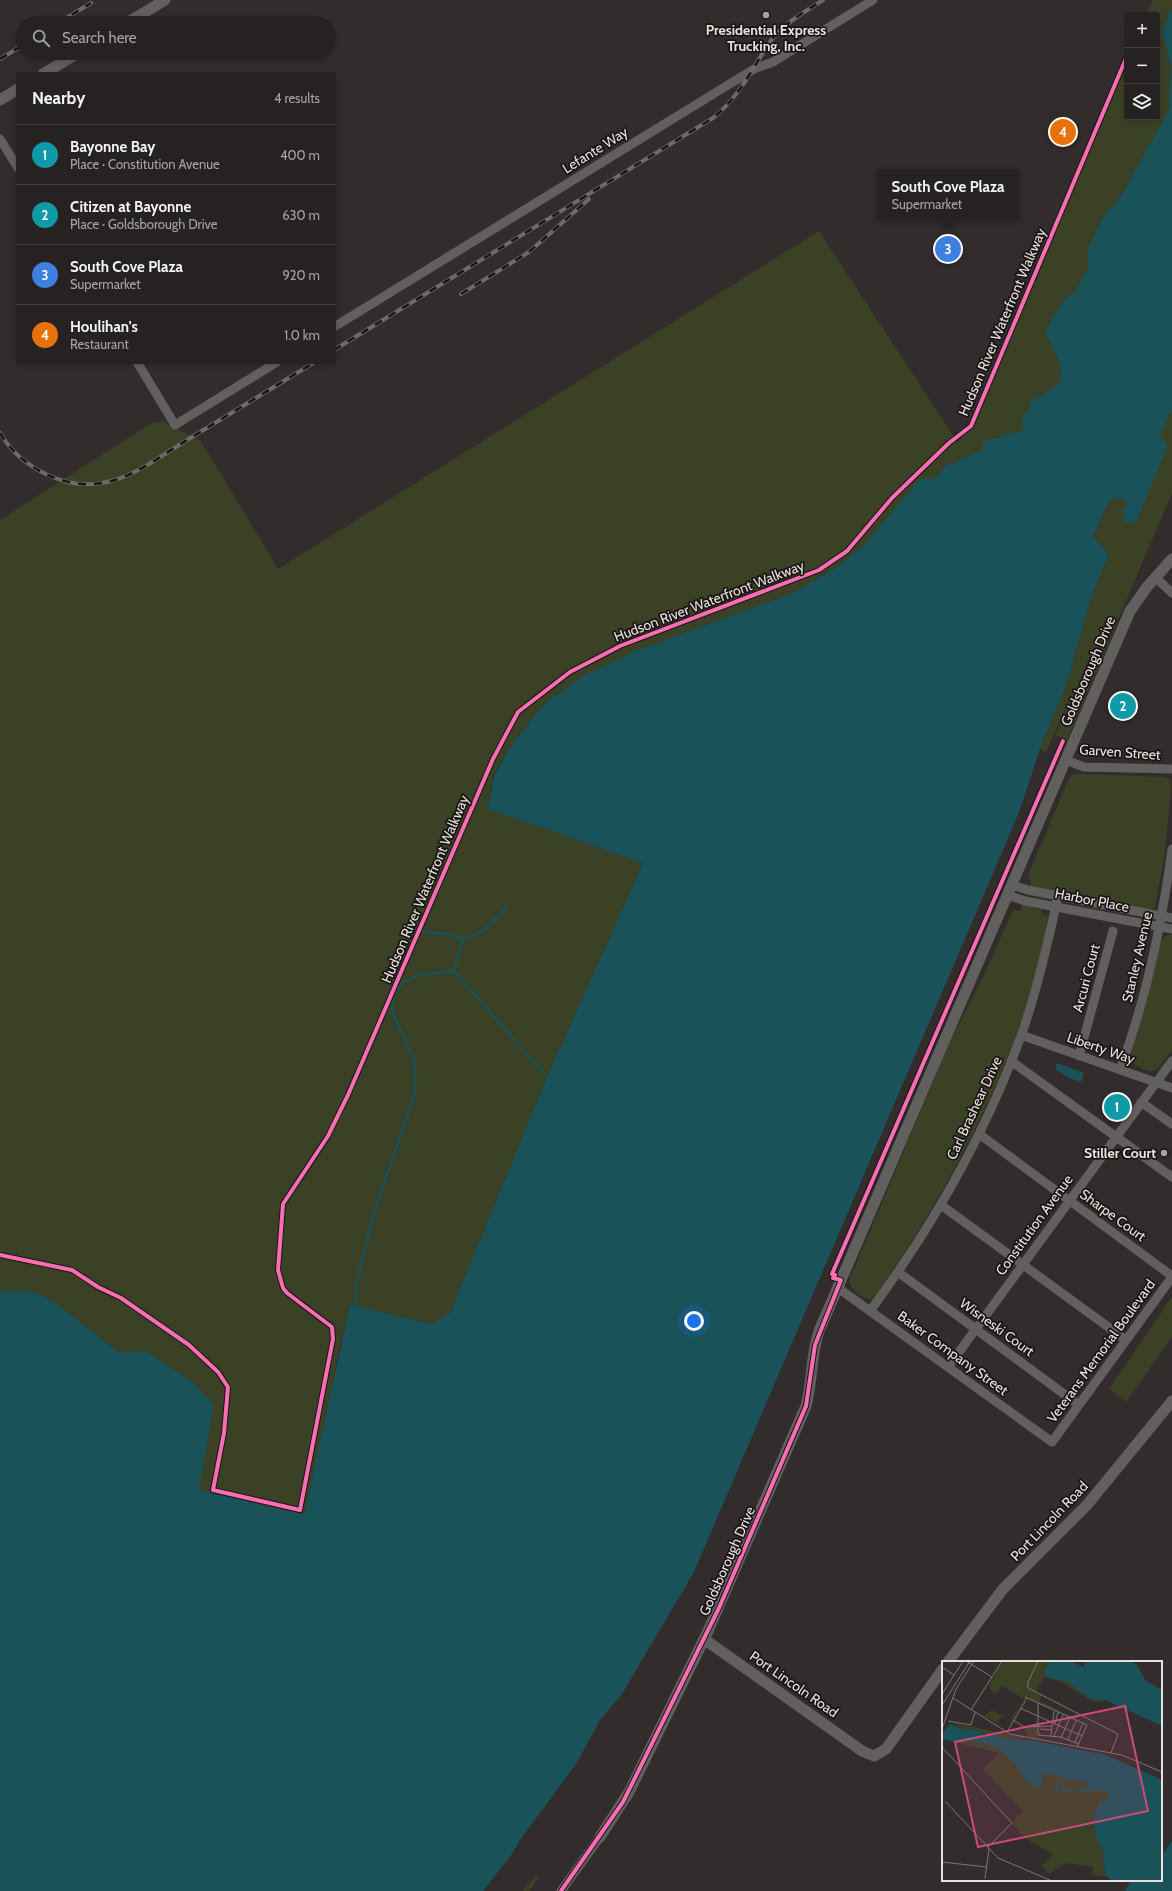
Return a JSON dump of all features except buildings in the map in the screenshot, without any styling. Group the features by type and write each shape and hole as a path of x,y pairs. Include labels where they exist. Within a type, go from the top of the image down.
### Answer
{"street":[{"path":"139,16 165,0"},
{"name":"Lefante Way","path":"336,326 748,73 773,62 873,0"},
{"path":"46,72 66,60"},
{"path":"0,100 16,90"},
{"path":"0,138 16,165"},
{"path":"138,364 175,425 274,364"},
{"name":"Goldsborough Drive","path":"600,1837 628,1792 704,1639 806,1406 815,1345 838,1288 1130,611 1155,577 1172,559"},
{"path":"1155,577 1172,593"},
{"name":"Garven Street","path":"1066,760 1084,767 1172,769"},
{"name":"Stanley Avenue","path":"1120,1070 1139,1013 1160,927 1172,849"},
{"name":"Harbor Place","path":"1010,890 1058,896 1172,918"},
{"name":"Harbor Place","path":"1010,890 1025,901 1172,929"},
{"name":"Carl Brashear Drive","path":"870,1311 898,1272 941,1205 979,1134 1021,1035 1036,988 1058,896"},
{"name":"Arcuri Court","path":"1079,1056 1113,931"},
{"name":"Liberty Way","path":"1021,1035 1172,1088"},
{"path":"1011,1061 1172,1177"},
{"name":"Constitution Avenue","path":"948,1366 1172,1061"},
{"path":"1141,1102 1172,1124"},
{"name":"Sharpe Court","path":"979,1134 1172,1276"},
{"path":"941,1205 1126,1340"},
{"name":"Wisneski Court","path":"898,1272 1079,1405"},
{"name":"Veterans Memorial Boulevard","path":"1052,1442 1172,1276"},
{"name":"Baker Company Street","path":"838,1288 1052,1442"},
{"name":"Port Lincoln Road","path":"949,1661 1004,1590 1087,1506 1172,1401"},
{"name":"Port Lincoln Road","path":"704,1639 862,1751 874,1756 886,1749 942,1670"},
{"path":"561,1891 600,1837"}],"green space":[{"path":"1153,0 1172,0 1172,8 1162,32 1171,66 1169,109 1120,198 1103,219 1088,247 1088,269 1075,291 1062,302 1045,332 1061,366 1059,385 1039,396 1030,410 1022,415 1023,429 1015,434 994,437 982,450 944,467 935,479 880,526 863,546 837,567 793,593 635,651 543,705 509,749 493,775 488,809 643,863 547,1077 450,1313 433,1324 350,1305 304,1516 199,1490 214,1405 146,1351 118,1352 56,1303 32,1291 0,1291 0,520 153,422 163,422 201,441 278,569 819,231 958,443 967,428 1124,65 1124,120 1160,120 1160,12 1147,12"},
{"path":"1172,410 1172,493 1067,740 1055,735 1076,684 1046,752 1040,749 1065,689 1091,598 1109,555 1093,536 1108,504 1116,497 1127,501 1123,511"},
{"path":"1072,775 1165,777 1170,780 1171,786 1165,852 1155,908 1149,909 1031,886 1031,880 1027,878 1066,785"},
{"path":"1022,905 1042,910 1041,914 1048,917 1038,966 1023,1016 1004,1066 982,1116 930,1211 874,1297 869,1300 854,1290 849,1281 949,1044 986,971 1013,910 1020,911"},
{"path":"1172,934 1172,1050 1160,1066 1154,1071 1148,1071 1135,1065 1131,1056 1161,941 1164,937"},
{"path":"1172,1297 1172,1337 1126,1402 1109,1389"},
{"path":"537,1875 539,1877 529,1891 522,1891"}],"water":[{"path":"1172,8 1172,410 1160,436 1168,445 1136,522 1130,523 1124,521 1123,511 1127,501 1116,497 1108,504 1093,536 1109,555 1091,598 1065,689 1040,749 1020,810 694,1572 622,1694 600,1720 576,1764 520,1840 512,1854 483,1891 0,1891 0,1291 32,1291 56,1303 118,1352 146,1351 190,1380 214,1405 199,1490 304,1515 350,1305 432,1324 450,1313 547,1077 643,863 488,809 494,775 509,749 543,705 583,676 635,651 793,593 837,567 863,546 921,478 935,479 944,467 982,450 983,442 1023,429 1022,414 1030,410 1030,402 1059,384 1061,366 1045,332 1062,302 1075,291 1088,269 1088,247 1103,218 1120,198 1169,109 1171,66 1162,32"},
{"path":"1057,1063 1084,1073 1081,1082 1069,1078 1055,1069"},
{"path":"1172,1826 1172,1891 1125,1891 1130,1881 1162,1881 1162,1843"}],"pier":[{"path":"1172,1824 1172,1841 1162,1856 1162,1839"}],"waterway":[{"path":"454,971 463,939 483,931 506,908"},
{"path":"409,920 413,931 450,934 463,939"},
{"path":"356,1306 356,1284 375,1209 415,1094 415,1061 392,1012 393,994 404,982 420,975 454,971 547,1077"}],"railway":[{"path":"336,349 713,118 738,92 775,36 794,19 823,0"},
{"path":"70,16 91,3"},
{"path":"0,59 16,49"},
{"path":"461,294 529,252 589,199"},
{"path":"0,433 19,456 46,474 60,480 76,483 91,484 107,482 138,470 312,364"}],"cycle path":[{"name":"Hudson River Waterfront Walkway","path":"0,1255 72,1270 98,1287 121,1298 189,1345 218,1372 228,1387 224,1433 213,1490 300,1510 333,1339 332,1327 287,1293 283,1288 278,1270 283,1204 328,1136 348,1095 493,759 518,712 570,672 620,646 819,570 847,551 892,498 949,443 971,426 1124,63"},
{"path":"561,1891 623,1802 719,1608 806,1406 815,1345 841,1280 833,1278 835,1275 832,1274 1063,741"}],"place":[{"name":"Presidential Express Trucking, Inc.","path":"766,15"},
{"name":"Houlihan's","path":"1063,132"},
{"name":"South Cove Plaza","path":"948,249"},
{"name":"Citizen at Bayonne","path":"1123,706"},
{"name":"Bayonne Bay","path":"1117,1107"},
{"name":"Stiller Court","path":"1164,1153"}]}
